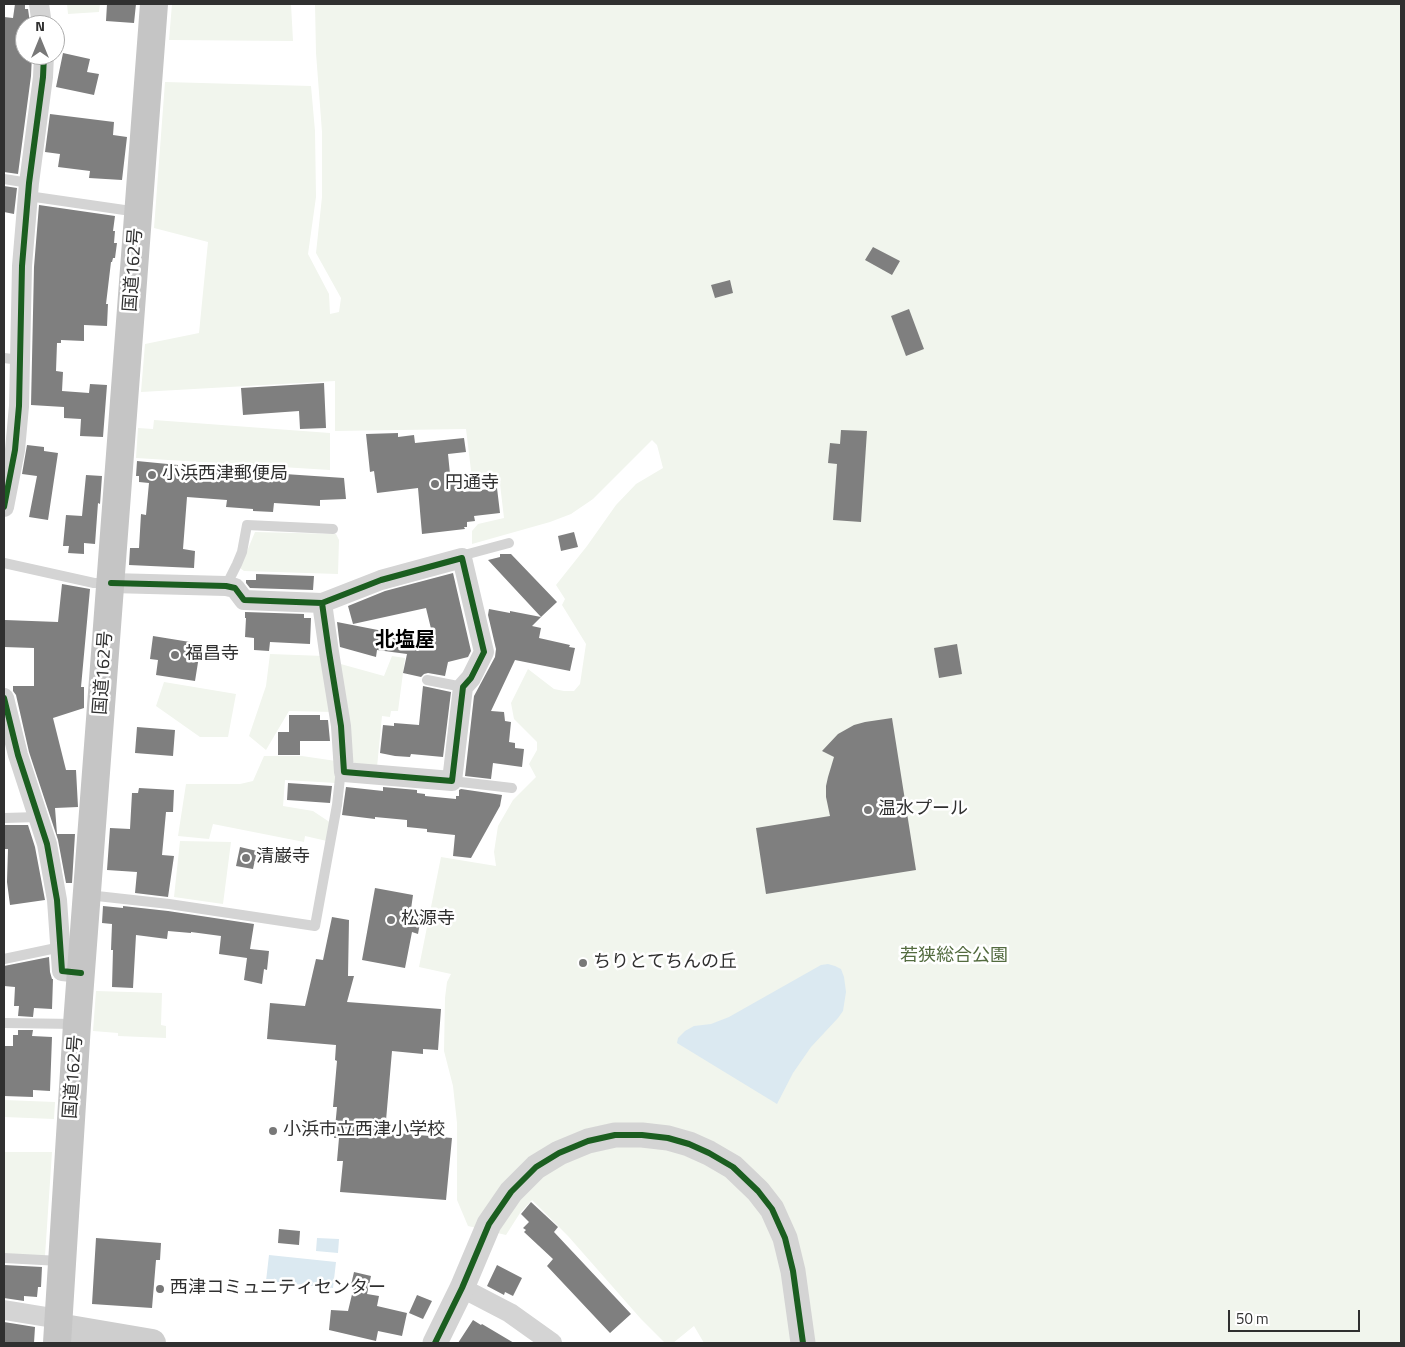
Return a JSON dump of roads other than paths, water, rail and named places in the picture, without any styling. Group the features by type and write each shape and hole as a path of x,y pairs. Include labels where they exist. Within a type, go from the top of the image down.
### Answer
{"highway":[{"name":"国道162号","path":"58,1330 81,973 154,4"}],"main road":[{"path":"58,1330 152,1343"}],"street":[{"path":"4,507 15,450 19,406 12,359 28,189 44,65"},
{"path":"111,583 226,586 235,588 244,600 322,603 381,580 462,558 484,652 471,678 463,687 452,781 344,772 341,726 322,603"},
{"path":"4,698 18,755 47,844 57,900 62,971 81,973"},
{"path":"435,1343 490,1224 511,1192 536,1167 559,1153 588,1141 615,1136 642,1135 668,1138 689,1144 709,1153 733,1167 758,1191 772,1210 790,1253 803,1343"},
{"path":"462,1288 510,1313 552,1343"},
{"path":"4,1310 58,1330"}],"lane":[{"path":"4,179 28,189 138,212"},
{"path":"226,586 242,552 247,525 332,529"},
{"path":"462,558 468,554 510,542"},
{"path":"4,563 94,583 111,583"},
{"path":"426,680 463,687"},
{"path":"87,895 169,904 315,926 337,805 340,778 344,772"},
{"path":"452,781 512,788"},
{"path":"4,818 38,817"},
{"path":"4,959 61,947"},
{"path":"4,1023 78,1024"},
{"path":"4,1258 62,1261"}],"place":[{"name":"小浜西津郵便局","path":"152,475"},
{"name":"円通寺","path":"435,484"},
{"name":"福昌寺","path":"175,655"},
{"name":"温水プール","path":"868,810"},
{"name":"清巌寺","path":"246,858"},
{"name":"松源寺","path":"391,920"},
{"name":"ちりとてちんの丘","path":"583,963"},
{"name":"小浜市立西津小学校","path":"273,1131"},
{"name":"西津コミュニティセンター","path":"160,1289"}],"district":[{"name":"北塩屋","path":"405,641"}],"park label":[{"name":"若狭総合公園","path":"954,957"}]}
